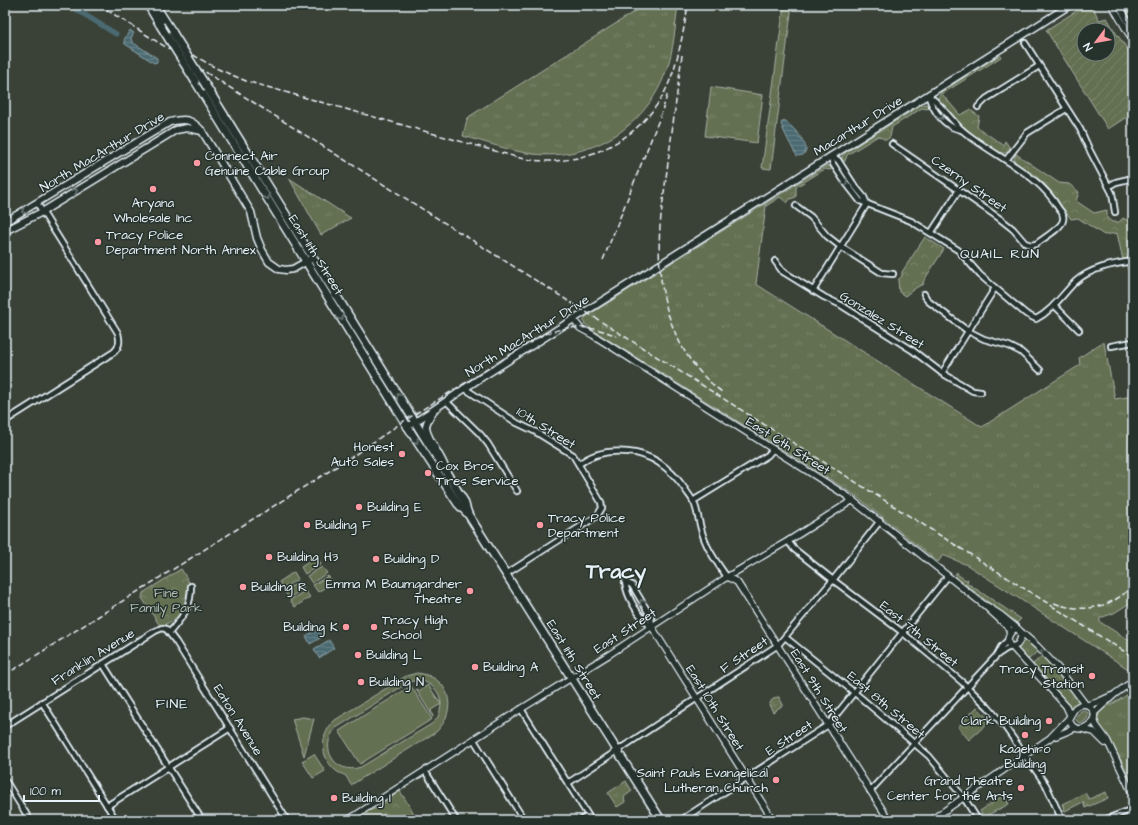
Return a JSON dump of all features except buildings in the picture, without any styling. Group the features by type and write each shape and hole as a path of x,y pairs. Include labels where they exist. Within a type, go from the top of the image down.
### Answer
{"main road":[{"name":"East 11th Street","path":"148,5 408,427 458,504 468,514 660,820"},
{"name":"East 11th Street","path":"155,5 464,501 468,514"},
{"name":"Macarthur Drive","path":"659,265 1070,5"},
{"name":"North MacArthur Drive","path":"5,222 170,122 180,119 189,120 202,131"},
{"name":"North MacArthur Drive","path":"5,231 42,212 176,130 187,128 202,131"},
{"path":"202,131 251,212 257,238 262,250 270,262 279,269 286,270 293,269 313,257"},
{"name":"North MacArthur Drive","path":"408,427 464,388 659,265"},
{"path":"434,410 426,425 427,432 444,462 448,475"}],"street":[{"path":"1112,5 1133,41"},
{"path":"1119,5 1133,30"},
{"path":"1025,42 1080,129 1112,193 1115,212"},
{"path":"978,107 986,99 1039,66"},
{"path":"928,95 935,100 949,117 963,130 1006,160 1027,133 1066,109"},
{"name":"Czerny Street","path":"892,144 1013,229 1025,243 1031,245 1036,244 1059,227 1063,219 1063,214 1049,193 1032,178 1006,160"},
{"path":"831,156 838,160 854,185 864,197 867,204 911,222 958,250 980,275 1026,314 1036,319 1054,305 1076,281 1087,274 1101,268 1132,261 1133,276"},
{"path":"1109,186 1116,182 1133,178"},
{"path":"931,233 959,190"},
{"path":"5,421 114,352 119,345 120,340 118,333 37,203"},
{"path":"813,291 867,204"},
{"path":"796,206 811,217 827,236 841,247 882,273 893,274"},
{"name":"Gonzalez Street","path":"775,261 782,271 813,291 842,305 973,391 981,392"},
{"path":"942,372 995,288"},
{"path":"924,294 928,301 968,331 984,339 1009,346 1021,352 1040,370"},
{"path":"1054,305 1079,330"},
{"name":"East 6th Street","path":"573,319 580,328 853,500 983,604 1008,627 1010,633"},
{"path":"1110,346 1133,342"},
{"name":"10th Street","path":"464,388 517,423 536,432 573,455 602,502 601,512 591,520 506,574"},
{"path":"446,401 480,434 488,444 517,491"},
{"path":"693,500 769,455 773,449"},
{"path":"578,464 586,458 601,452 616,450 633,452 649,457 660,463 677,478 693,500 706,544 718,566 727,577"},
{"name":"East Street","path":"348,820 652,627 727,577 853,500"},
{"name":"F Street","path":"568,784 778,645 880,521"},
{"name":"East 7th Street","path":"788,541 794,549 902,632 967,687 988,707 1002,723 1046,786 1062,820"},
{"name":"E Street","path":"681,820 828,725 948,576"},
{"name":"East 9th Street","path":"727,577 737,582 889,820"},
{"name":"East 10th Street","path":"652,627 651,617 632,585 625,582 626,589 645,622 652,627 774,820"},
{"path":"170,632 184,616 191,586"},
{"name":"East 6th Street","path":"983,604 993,609 1037,646 1058,668 1087,704"},
{"name":"Franklin Avenue","path":"5,726 155,631 162,628 170,632"},
{"path":"870,790 916,743 997,655 1006,649 1017,645 1021,636 1019,630 1014,629 1010,633 1008,640 1001,647 997,655"},
{"name":"Eaton Avenue","path":"170,632 287,820"},
{"name":"East 8th Street","path":"785,637 916,743 935,761 964,798 978,820"},
{"path":"1008,640 1008,644 1066,706 1070,717 1070,723 1074,728"},
{"path":"103,664 202,820"},
{"path":"1082,729 1089,725 1094,715 1115,694 1133,681"},
{"path":"1050,738 1070,717 1077,706 1098,702 1115,694"},
{"path":"42,702 116,820"},
{"path":"1087,704 1094,710 1096,725 1107,740 1133,795"},
{"path":"521,709 589,818 581,820"},
{"path":"107,806 230,728"},
{"path":"932,820 1050,738 1074,728 1094,732 1111,750"},
{"path":"474,740 524,820"},
{"path":"425,771 456,820"},
{"path":"5,780 30,820"},
{"path":"1104,820 1133,809"}],"green space":[{"path":"645,5 678,5 671,55 657,91 646,108 631,123 614,136 596,145 576,152 555,155 524,153 463,136 467,119 470,116"},
{"path":"784,5 792,5 771,169 762,168"},
{"path":"1086,5 1092,5 1099,20 1107,18 1109,22 1076,22 1076,62 1116,62 1116,33 1133,57 1133,120 1125,118 1108,129 1046,30"},
{"path":"1122,5 1128,5 1133,13 1133,24"},
{"path":"1000,55 1001,57 942,94 960,115 970,110 979,116 977,127 1003,145 1005,141 1010,148 1007,152 1003,153 1000,153 956,121 942,106 938,98 941,92"},
{"path":"711,87 763,95 757,143 705,136"},
{"path":"926,104 929,107 927,109 922,108 892,127 890,137 886,140 878,136 847,155 845,161 842,162 842,156 845,153 921,105"},
{"path":"1016,154 1059,183 1069,184 1079,192 1076,201 1094,213 1107,210 1107,218 1112,222 1119,222 1123,218 1133,223 1133,258 1123,260 1117,233 1104,235 1078,218 1071,219 1049,189 1041,181 1016,163 1014,159"},
{"path":"827,165 833,168 830,170 825,169 796,187 796,197 790,199 787,203 780,197 766,206 765,204"},
{"path":"289,178 349,217 351,218 321,235"},
{"path":"765,204 766,206 756,284 982,427 1080,365 1079,358 1101,343 1104,343 1115,399 1133,396 1133,601 1114,613 1100,618 1100,622 1133,643 1133,672 967,565 943,555 938,562 852,493 591,329 584,323 584,319 587,316"},
{"path":"925,237 944,249 923,282 924,284 917,287 905,296 899,292 898,280 902,276 902,272"},
{"path":"316,557 321,564 305,574 301,567"},
{"path":"322,567 327,573 312,583 307,576"},
{"name":"Fine Family Park","path":"181,569 189,582 182,610 174,619 160,626 142,598 143,593"},
{"path":"294,572 298,579 283,588 279,582"},
{"path":"957,572 958,575 966,580 968,579 967,583 1021,619 1017,623 1011,618 1010,619 956,577 955,574"},
{"path":"328,576 333,582 318,592 313,585"},
{"path":"299,582 304,588 289,598 284,591"},
{"path":"305,591 310,597 295,607 290,600"},
{"path":"1022,637 1038,651 1029,659 1025,658 1017,649"},
{"path":"1044,656 1066,682 1079,700 1079,702 1071,709 1034,667 1033,664"},
{"path":"417,673 428,675 437,680 444,687 448,695 449,704 443,723 436,732 351,785 346,776 335,770 326,758 323,745 326,732 335,720 406,676","holes":["418,680 431,685 437,691 441,699 439,714 433,723 361,767 352,769 344,767 337,764 332,758 329,751 329,743 336,728 409,682"]},
{"path":"428,685 441,704 431,710 433,717 416,689 419,691"},
{"path":"411,686 432,719 360,764 339,731"},
{"path":"1133,690 1133,783 1107,734 1105,734 1100,727 1098,716 1101,709 1105,706 1113,704"},
{"path":"779,697 783,705 773,712 769,705 772,700"},
{"path":"977,707 990,721 969,740 958,727"},
{"path":"1084,710 1088,713 1088,717 1085,721 1079,723 1076,720 1077,716"},
{"path":"303,717 314,719 304,756 292,719"},
{"path":"314,754 325,771 313,778 302,761"},
{"path":"626,781 632,791 624,797 625,802 617,807 608,793"},
{"path":"400,791 418,820 354,820 368,811 377,808"},
{"path":"1106,792 1108,798 1085,808 1083,802 1065,811 1062,804 1085,793 1089,799"},
{"path":"1004,795 1009,804 984,817 980,811"}],"water":[{"path":"130,30 134,33 131,38 132,42 157,58 157,62 154,63 125,44 124,40"},
{"path":"784,121 795,130 802,139 806,147 806,151 803,155 797,156 793,150 781,123"},
{"path":"318,629 322,637 310,644 306,636"},
{"path":"329,640 334,648 319,658 314,649"}],"waterway":[{"path":"69,5 116,34"}],"railway":[{"path":"99,5 1133,657"},
{"path":"193,55 218,69 246,81 520,158 543,161 565,160 587,155 607,147 626,136 643,122 657,105 668,85 675,66 683,35 688,5"},
{"path":"682,55 661,216 659,240 662,289 668,313 676,335 688,356 703,375 722,392"},
{"path":"603,260 660,117 668,93"},
{"path":"5,675 350,458 404,421 539,337 567,328 597,329 616,336"},
{"path":"1054,603 1075,608 1096,607 1107,604 1116,599 1133,585"}],"place":[{"name":"Connect Air Genuine Cable Group","path":"197,163"},
{"name":"Aryana Wholesale Inc","path":"153,189"},
{"name":"Tracy Police Department North Annex","path":"98,242"},
{"name":"Honest Auto Sales","path":"402,454"},
{"name":"Cox Bros Tires Service","path":"428,473"},
{"name":"Building E","path":"359,507"},
{"name":"Building F","path":"307,525"},
{"name":"Tracy Police Department","path":"540,525"},
{"name":"Building H3","path":"269,557"},
{"name":"Building D","path":"376,559"},
{"name":"Building R","path":"243,587"},
{"name":"Emma M Baumgardner Theatre","path":"470,591"},
{"name":"Building K","path":"346,627"},
{"name":"Tracy High School","path":"374,627"},
{"name":"Building L","path":"358,655"},
{"name":"Building A","path":"475,667"},
{"name":"Tracy Transit Station","path":"1092,676"},
{"name":"Building N","path":"361,682"},
{"name":"Clark Building","path":"1049,721"},
{"name":"Kagehiro Building","path":"1025,735"},
{"name":"Saint Pauls Evangelical Lutheran Church","path":"776,780"},
{"name":"Grand Theatre Center for the Arts","path":"1021,788"},
{"name":"Building I","path":"334,798"}],"district":[{"name":"QUAIL RUN","path":"1000,254"},
{"name":"Tracy","path":"616,571"},
{"name":"FINE","path":"172,704"}]}
